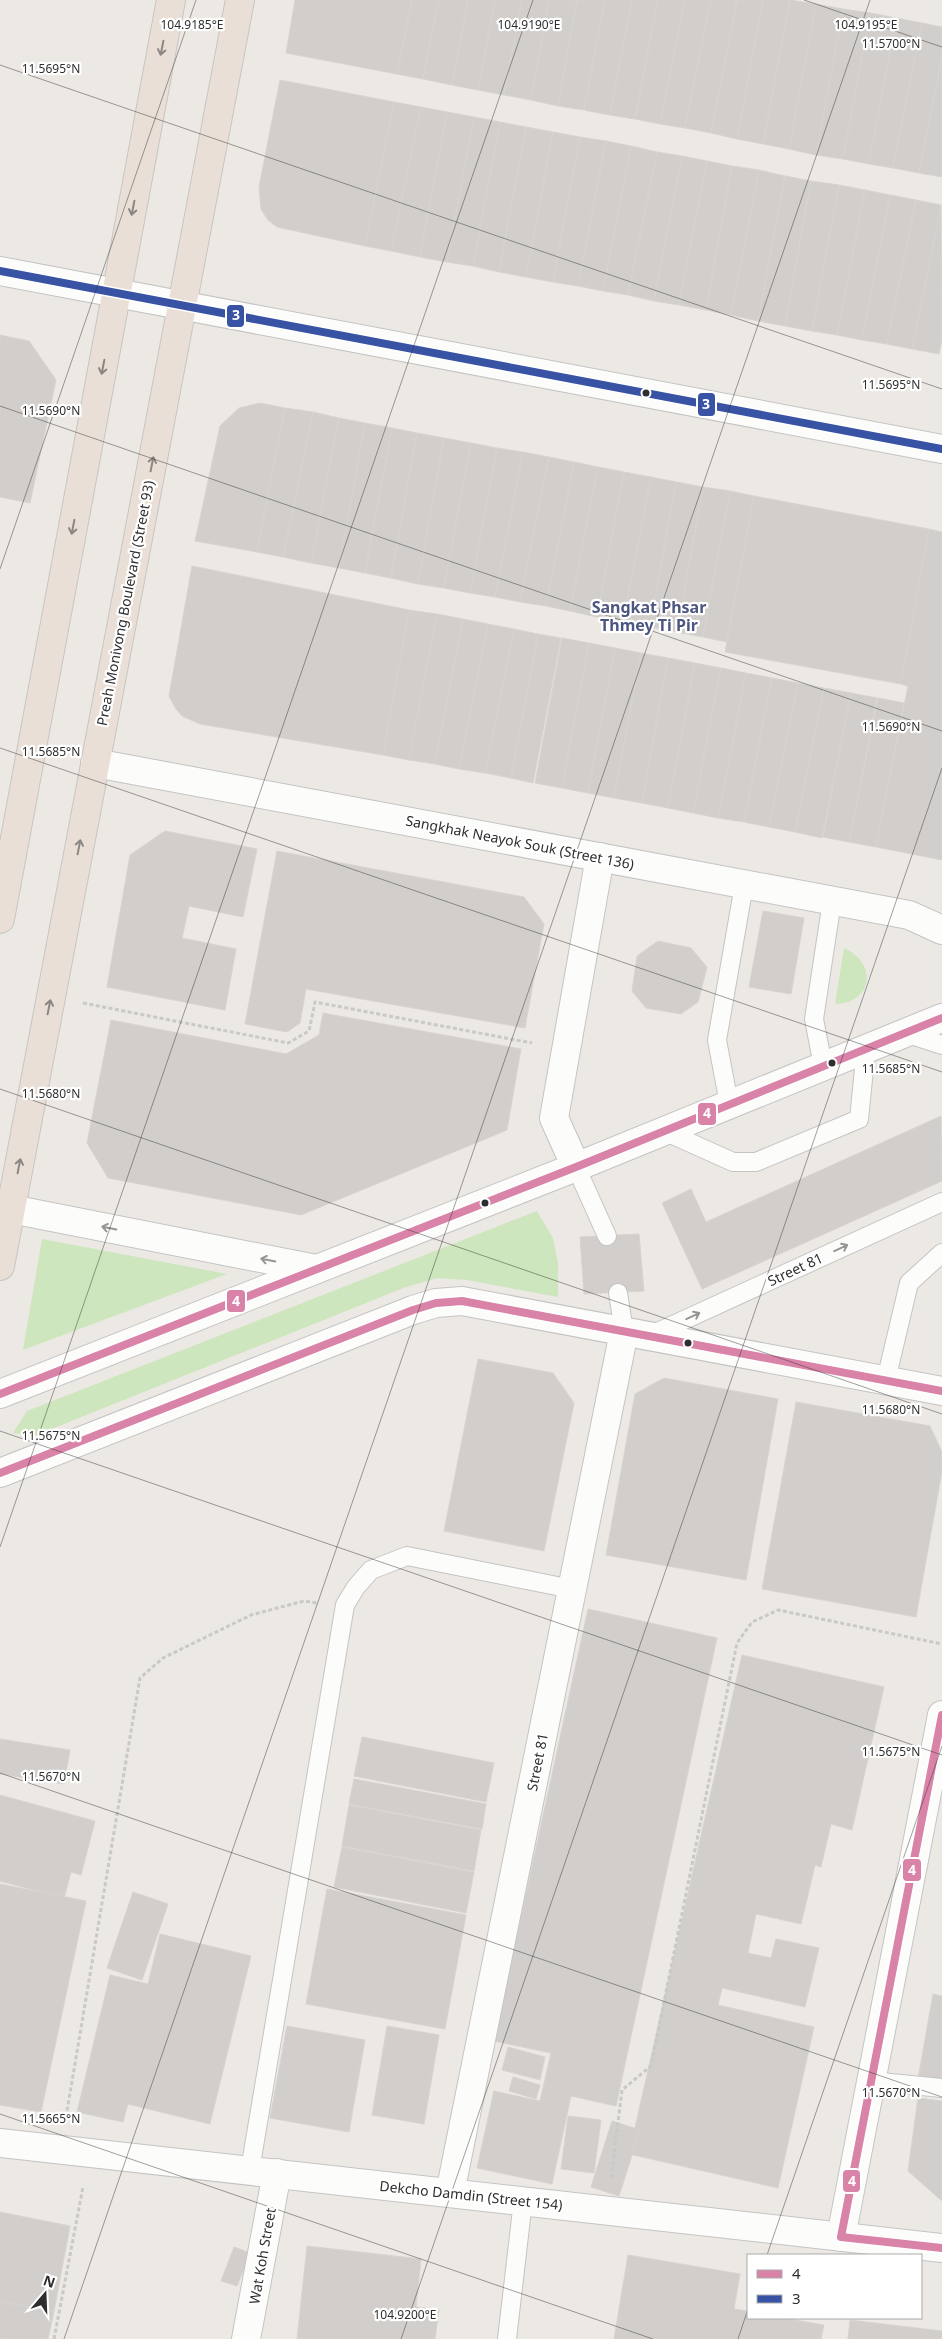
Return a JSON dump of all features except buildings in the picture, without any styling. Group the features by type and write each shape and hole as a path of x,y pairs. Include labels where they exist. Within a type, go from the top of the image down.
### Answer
{"highway":[{"path":"0,919 171,0"},
{"name":"Preah Monivong Boulevard (Street 93)","path":"0,1266 240,0"}],"street":[{"path":"0,271 942,449"},
{"name":"Sangkhak Neayok Souk (Street 136)","path":"95,763 909,916 942,930"},
{"path":"576,1167 554,1118 600,858"},
{"path":"0,1394 576,1167 942,1018"},
{"path":"11,1209 316,1269"},
{"path":"0,1473 413,1310 436,1303 462,1301 942,1391"},
{"name":"Street 81","path":"450,2192 572,1589 636,1334"},
{"path":"841,2236 942,1715"},
{"name":"Dekcho Damdin (Street 154)","path":"0,2143 942,2248"},
{"name":"Wat Koh Street","path":"246,2339 277,2173"}],"lane":[{"path":"730,1104 717,1040 744,885"},
{"path":"823,1066 814,1019 832,901"},
{"path":"904,1033 942,1045"},
{"path":"664,1131 734,1162 756,1162 859,1119 866,1049"},
{"path":"576,1167 607,1236"},
{"name":"Street 81","path":"636,1334 942,1202"},
{"path":"886,1380 909,1283 942,1253"},
{"path":"618,1294 636,1334"},
{"path":"250,2170 345,1605 356,1587 371,1570 407,1556 572,1589"},
{"path":"871,2081 942,2088"},
{"path":"507,2339 523,2201"}],"path":[{"path":"51,996 288,1043 309,1031 314,1002 566,1049"},
{"path":"60,2149 140,1678 163,1658 251,1615 304,1601 345,1605"},
{"path":"606,2210 622,2090 651,2066 737,1643 752,1622 778,1610 942,1644"},
{"path":"54,2339 90,2153"}],"green space":[{"path":"844,948 855,955 862,963 866,972 866,981 864,990 857,997 848,1002 835,1004"},
{"path":"537,1211 553,1238 558,1263 558,1297 467,1280 438,1278 406,1287 34,1436 13,1433 27,1411"},
{"path":"42,1239 227,1274 23,1350"}],"transit line":[{"name":"3","path":"0,271 942,449"},
{"name":"4","path":"0,1394 576,1167 942,1018"},
{"name":"4","path":"0,1473 413,1310 436,1303 462,1301 942,1391"},
{"name":"4","path":"942,1715 841,2237 942,2248"}],"district":[{"name":"Sangkat Phsar Thmey Ti Pir","path":"649,616"}]}
